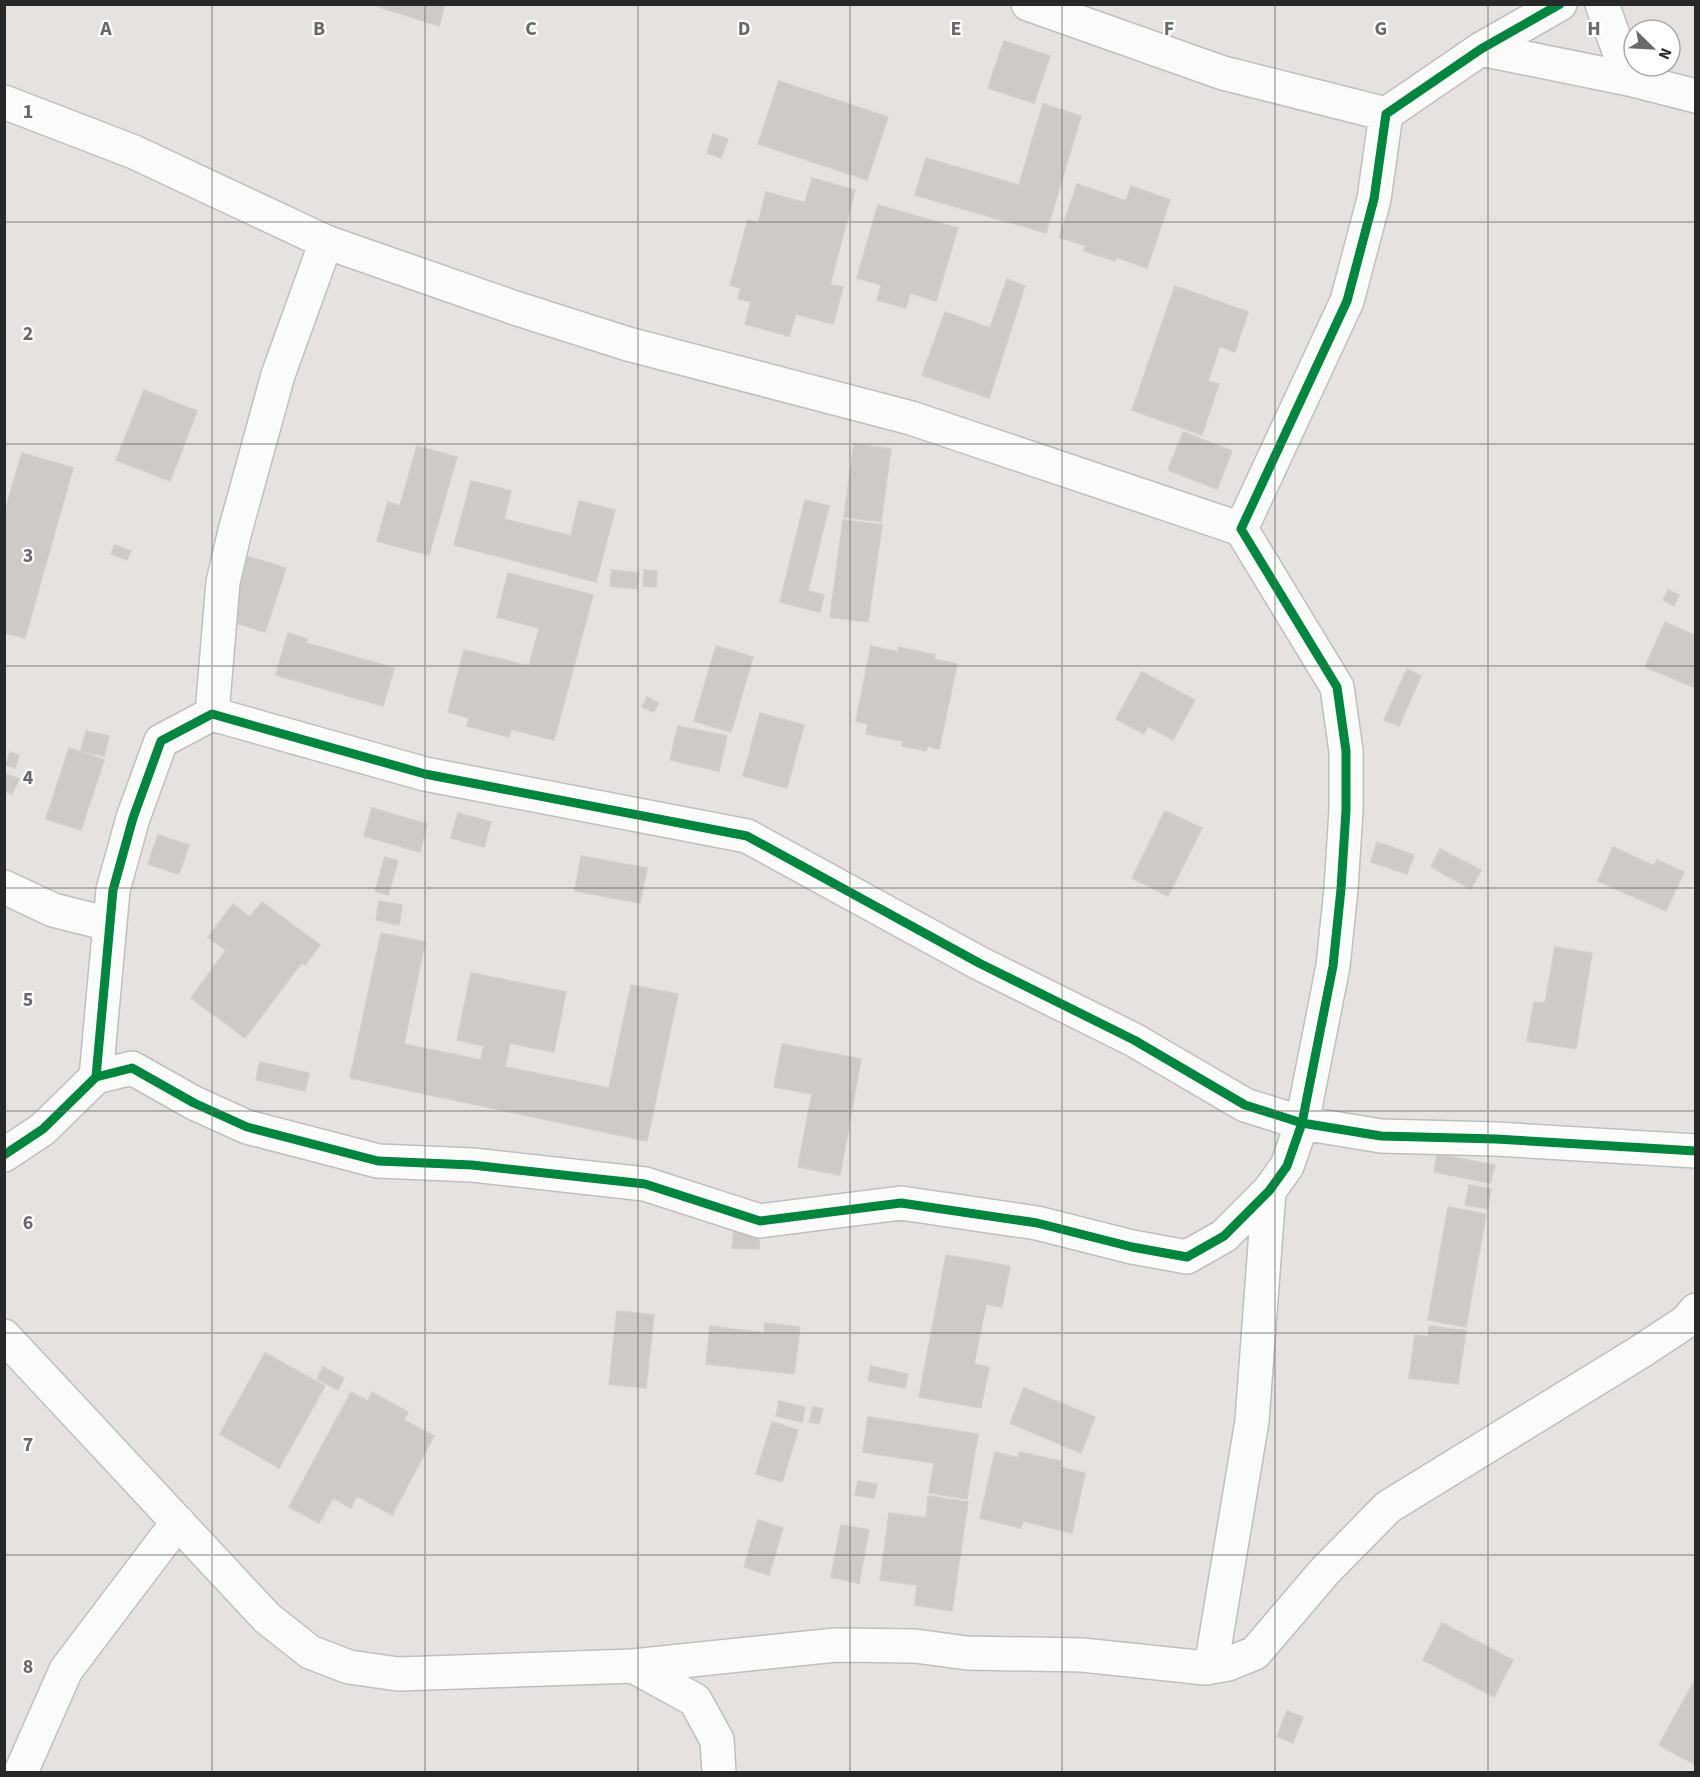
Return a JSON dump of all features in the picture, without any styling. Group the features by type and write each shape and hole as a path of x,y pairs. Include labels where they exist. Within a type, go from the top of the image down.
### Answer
{"street":[{"path":"1028,4 1223,73 1386,114"},
{"path":"1241,529 1347,301 1374,199 1386,114 1481,49 1560,4"},
{"path":"1602,4 1629,79"},
{"path":"1481,49 1629,79 1695,96"},
{"path":"4,102 134,152 326,242 515,308 628,344 911,418 1241,529 1337,687 1346,751 1346,810 1333,966 1302,1123 1287,1167 1269,1191 1224,1236 1187,1257 1132,1247 1037,1223 900,1203 760,1221 645,1184 472,1164 378,1161 247,1127 194,1103 132,1068 96,1077 43,1129 4,1155"},
{"path":"212,714 223,582 235,531 278,375 326,242"},
{"path":"96,1077 113,890 133,818 161,741 212,714 426,774 747,836 979,963 1134,1040 1245,1105 1302,1123 1381,1136 1496,1139 1695,1150"},
{"path":"4,887 53,909 110,924"},
{"path":"1211,1667 1252,1421 1269,1191"},
{"path":"4,1336 267,1618 310,1652 349,1667 398,1674 633,1666 847,1645 915,1646 967,1653 1082,1655 1211,1667 1228,1664 1255,1653 1325,1570 1388,1508 1640,1352 1688,1321 1695,1310"},
{"path":"21,1773 66,1670 178,1522"},
{"path":"633,1666 695,1700 717,1740 719,1773"}],"building":[{"path":"370,4 445,4 439,26"},
{"path":"1004,41 1050,56 1034,103 988,88"},
{"path":"779,81 888,117 867,180 758,144"},
{"path":"1043,104 1081,116 1046,233 915,195 926,158 1019,185"},
{"path":"713,134 728,139 721,158 707,153"},
{"path":"812,178 855,190 830,285 843,287 833,324 796,314 789,336 745,324 751,302 738,299 741,288 730,285 748,220 758,223 766,192 805,203"},
{"path":"1077,184 1126,201 1131,186 1170,200 1147,268 1116,257 1115,261 1084,251 1086,246 1059,237"},
{"path":"878,205 958,228 936,301 910,293 906,308 877,300 881,285 857,278"},
{"path":"1007,279 1025,286 989,398 922,375 945,312 990,328"},
{"path":"1175,286 1248,312 1235,352 1220,346 1208,381 1219,384 1202,435 1132,410"},
{"path":"144,390 197,411 170,481 116,460"},
{"path":"1183,432 1232,451 1217,489 1168,470"},
{"path":"854,444 891,449 881,522 844,517"},
{"path":"417,446 457,457 429,555 377,541 388,502 400,506"},
{"path":"22,453 73,468 25,638 4,633 4,514"},
{"path":"471,481 511,491 504,519 571,536 579,501 615,510 596,582 454,545"},
{"path":"805,500 829,506 808,591 824,595 820,612 780,602"},
{"path":"843,520 882,525 868,622 830,617"},
{"path":"115,545 131,551 127,560 111,554"},
{"path":"243,555 286,568 265,632 223,619"},
{"path":"612,570 639,573 637,589 610,586"},
{"path":"644,570 657,571 656,587 643,586"},
{"path":"508,573 593,595 554,740 511,729 509,737 467,726 469,718 448,712 464,650 529,666 539,628 497,617"},
{"path":"1668,590 1679,595 1674,606 1663,600"},
{"path":"1665,622 1696,636 1696,688 1645,667"},
{"path":"288,633 307,639 306,643 394,668 383,706 276,675"},
{"path":"716,646 753,657 731,732 694,721"},
{"path":"871,646 898,652 899,647 935,655 934,659 957,664 939,749 928,746 926,751 902,746 903,741 866,734 868,724 856,721"},
{"path":"1407,669 1421,676 1399,726 1384,720"},
{"path":"1142,672 1195,700 1173,740 1148,726 1144,734 1116,719"},
{"path":"647,697 658,703 654,712 642,707"},
{"path":"760,713 804,725 787,788 743,776"},
{"path":"678,726 727,736 719,771 670,760"},
{"path":"86,731 109,736 104,756 81,751"},
{"path":"69,748 104,760 81,830 46,819"},
{"path":"10,752 19,755 15,768 6,765"},
{"path":"4,773 19,779 12,794 4,791"},
{"path":"372,808 427,824 420,852 364,836"},
{"path":"1165,811 1202,828 1168,896 1132,878"},
{"path":"458,813 491,822 484,847 451,838"},
{"path":"158,835 189,845 179,874 148,864"},
{"path":"1377,842 1414,855 1407,874 1371,862"},
{"path":"1613,847 1654,866 1657,860 1684,872 1666,911 1598,881"},
{"path":"1440,849 1481,870 1471,889 1431,867"},
{"path":"581,856 647,868 640,903 575,891"},
{"path":"385,857 398,861 388,895 375,891"},
{"path":"379,901 402,905 399,925 376,920"},
{"path":"262,902 320,945 305,965 302,962 245,1038 191,998 226,950 208,937 233,904 250,917"},
{"path":"381,933 425,942 404,1044 481,1060 484,1046 457,1040 471,973 566,992 554,1052 510,1043 505,1067 609,1088 631,985 678,994 647,1141 350,1078"},
{"path":"1555,947 1592,953 1576,1049 1527,1041 1534,1002 1545,1003"},
{"path":"782,1044 861,1059 840,1175 798,1167 812,1094 774,1087"},
{"path":"260,1062 309,1073 305,1091 256,1080"},
{"path":"1437,1154 1495,1165 1490,1183 1434,1172"},
{"path":"1469,1185 1491,1189 1487,1209 1465,1205"},
{"path":"1448,1207 1486,1214 1466,1327 1428,1320"},
{"path":"734,1227 760,1229 759,1249 732,1248"},
{"path":"946,1255 1010,1266 1002,1307 986,1304 974,1364 989,1367 981,1408 919,1397"},
{"path":"617,1311 654,1315 646,1388 609,1384"},
{"path":"765,1323 800,1327 794,1374 706,1364 710,1326 764,1333"},
{"path":"1429,1326 1466,1331 1458,1384 1409,1378 1415,1335 1428,1337"},
{"path":"265,1353 325,1386 279,1468 220,1434"},
{"path":"871,1366 908,1374 905,1388 868,1381"},
{"path":"323,1367 344,1378 338,1390 317,1379"},
{"path":"1024,1388 1095,1417 1081,1453 1010,1423"},
{"path":"351,1392 368,1401 372,1392 408,1412 404,1420 434,1436 392,1515 357,1496 351,1508 333,1498 319,1523 289,1507"},
{"path":"779,1401 805,1407 802,1422 776,1416"},
{"path":"813,1407 823,1409 819,1424 809,1422"},
{"path":"868,1417 978,1434 967,1499 929,1493 934,1463 863,1452"},
{"path":"772,1422 798,1430 782,1482 756,1474"},
{"path":"995,1452 1018,1458 1019,1452 1061,1461 1060,1467 1085,1473 1072,1533 1023,1521 1021,1528 980,1518"},
{"path":"858,1481 877,1484 874,1498 855,1495"},
{"path":"928,1496 968,1502 952,1611 915,1605 917,1585 880,1580 889,1513 926,1518"},
{"path":"758,1520 783,1528 769,1575 744,1567"},
{"path":"841,1525 869,1530 859,1583 831,1577"},
{"path":"1442,1623 1513,1660 1494,1697 1423,1660"},
{"path":"1696,1678 1696,1765 1659,1745"},
{"path":"1287,1711 1303,1717 1293,1743 1277,1736"}],"cycle path":[{"path":"4,1155 43,1129 96,1077 132,1068 194,1103 247,1127 378,1161 472,1165 645,1184 760,1221 901,1203 1037,1223 1132,1247 1187,1257 1224,1236 1269,1191 1287,1166 1302,1123 1333,966 1346,810 1346,751 1337,687 1241,529 1347,301 1374,199 1386,114 1481,49 1560,4"},
{"path":"96,1077 113,890 133,818 161,741 212,714 425,774 747,836 979,963 1134,1040 1245,1105 1302,1123 1381,1136 1496,1139 1696,1151"}]}
